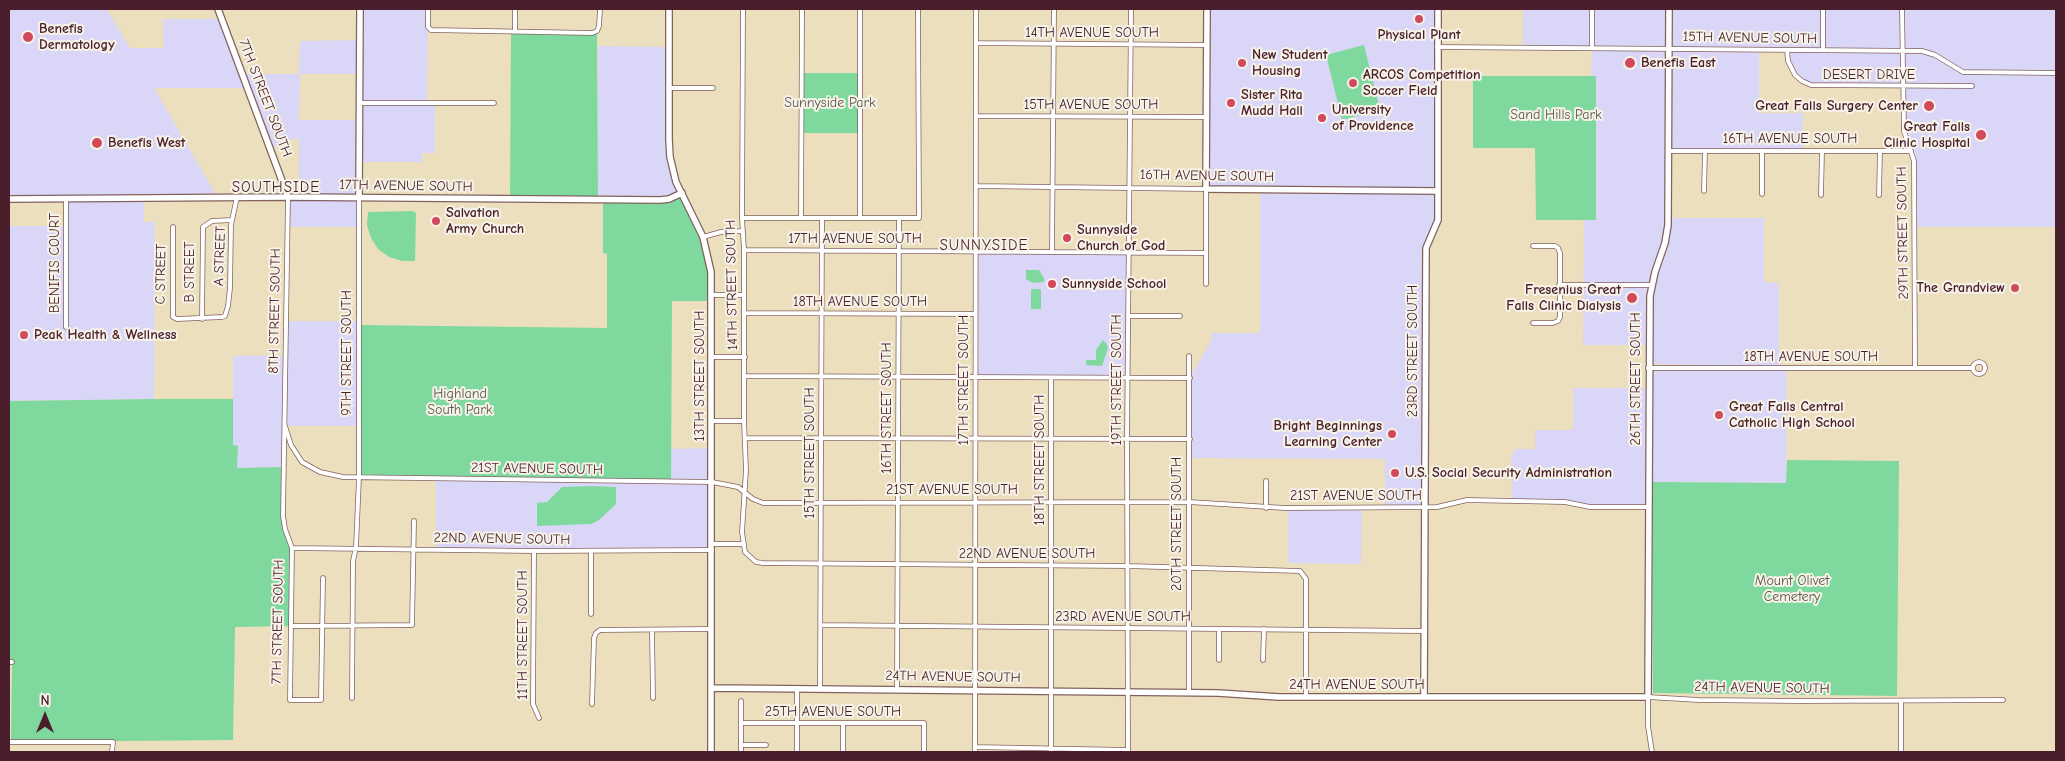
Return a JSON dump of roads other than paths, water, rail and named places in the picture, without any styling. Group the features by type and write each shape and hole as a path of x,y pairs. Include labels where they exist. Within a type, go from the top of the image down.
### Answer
{"street":[{"name":"7TH STREET SOUTH","path":"218,9 288,196"},
{"name":"9TH STREET SOUTH","path":"352,698 353,561 356,547 359,477 360,9"},
{"path":"428,9 429,29 592,33 598,31 600,26 600,9"},
{"path":"515,9 515,32"},
{"name":"13TH STREET SOUTH","path":"669,9 670,157 676,182 703,237 711,272 713,421 711,752"},
{"name":"14TH STREET SOUTH","path":"742,544 745,438 744,250 742,218 743,9"},
{"path":"801,218 802,9"},
{"path":"860,9 860,218"},
{"path":"742,218 919,218 918,9"},
{"name":"17TH STREET SOUTH","path":"974,750 976,9"},
{"path":"1052,252 1054,9"},
{"name":"19TH STREET SOUTH","path":"1128,751 1127,438 1131,9"},
{"path":"1206,284 1208,9"},
{"name":"23RD STREET SOUTH","path":"1424,697 1426,248 1438,220 1438,9"},
{"path":"1592,9 1592,48"},
{"name":"26TH STREET SOUTH","path":"1652,752 1648,726 1648,368 1651,285 1667,234 1669,9"},
{"path":"1823,9 1823,50"},
{"name":"29TH STREET SOUTH","path":"1902,9 1904,131 1914,161 1915,368"},
{"name":"14TH AVENUE SOUTH","path":"976,43 1208,45"},
{"name":"15TH AVENUE SOUTH","path":"1438,47 1922,51 1935,55 1963,72 2056,73"},
{"name":"DESERT DRIVE","path":"1787,50 1788,61 1795,75 1810,85 1972,86"},
{"path":"669,88 713,88"},
{"path":"360,103 494,103"},
{"name":"15TH AVENUE SOUTH","path":"976,116 1207,117"},
{"name":"16TH AVENUE SOUTH","path":"1668,151 1911,152"},
{"path":"1704,191 1705,151"},
{"path":"1762,151 1762,194"},
{"path":"1821,195 1822,151"},
{"path":"1879,195 1880,151"},
{"name":"16TH AVENUE SOUTH","path":"976,186 1438,190"},
{"name":"17TH AVENUE SOUTH","path":"9,199 288,196 660,200 682,194"},
{"name":"8TH STREET SOUTH","path":"285,426 288,196"},
{"name":"BENIFIS COURT","path":"66,198 66,327"},
{"name":"A STREET","path":"202,319 218,319 225,316 230,288 231,226 237,198"},
{"name":"15TH STREET SOUTH","path":"820,688 822,218"},
{"name":"16TH STREET SOUTH","path":"897,689 899,218"},
{"name":"B STREET","path":"202,319 203,227 212,221 232,220"},
{"name":"C STREET","path":"173,227 172,313 177,319 202,319"},
{"path":"703,237 721,232 743,231"},
{"path":"1532,246 1555,246 1558,248 1560,317 1558,321 1553,323 1533,323"},
{"name":"17TH AVENUE SOUTH","path":"744,250 1206,253"},
{"path":"1559,285 1651,285"},
{"path":"712,295 744,295"},
{"name":"18TH AVENUE SOUTH","path":"744,313 975,314"},
{"path":"1129,316 1180,316"},
{"name":"20TH STREET SOUTH","path":"1189,692 1190,356"},
{"path":"712,357 745,357"},
{"name":"18TH AVENUE SOUTH","path":"1648,368 1973,368"},
{"path":"744,376 1190,378"},
{"name":"18TH STREET SOUTH","path":"1051,378 1052,750"},
{"path":"713,421 744,422"},
{"name":"7TH STREET SOUTH","path":"285,426 283,516 285,529 292,548 290,700 321,700 321,626"},
{"name":"21ST AVENUE SOUTH","path":"285,426 291,445 302,462 326,473 359,477 712,482 731,485 763,503 898,501 1189,502 1266,508 1424,507 1448,506 1468,500 1565,502 1590,507 1648,508"},
{"path":"745,438 975,440 1190,438"},
{"path":"1266,480 1266,508"},
{"path":"291,626 412,625 414,521"},
{"name":"22ND AVENUE SOUTH","path":"292,548 356,547 591,551 712,547 742,544 750,558 756,562 763,563 1189,566 1295,570 1304,574 1306,579 1307,630"},
{"name":"11TH STREET SOUTH","path":"534,551 534,704 539,718"},
{"path":"591,551 591,614"},
{"path":"321,626 323,578"},
{"name":"23RD AVENUE SOUTH","path":"821,625 1424,631"},
{"path":"592,704 594,638 600,630 711,629"},
{"path":"1219,629 1219,660"},
{"path":"1263,660 1264,629"},
{"path":"652,630 653,698"},
{"path":"1306,698 1307,630"},
{"name":"24TH AVENUE SOUTH","path":"711,688 1189,692 1306,698 1648,696 1699,700 2003,700"},
{"path":"797,688 797,752"},
{"path":"740,701 741,752"},
{"path":"1901,701 1901,752"},
{"name":"25TH AVENUE SOUTH","path":"741,723 924,723 924,752"},
{"path":"843,723 843,752"},
{"path":"9,742 113,742 112,752"},
{"path":"741,745 766,745"},
{"path":"974,750 1128,751"}],"place":[{"name":"Physical Plant","path":"1419,19"},
{"name":"Benefis Dermatology","path":"28,37"},
{"name":"New Student Housing","path":"1242,63"},
{"name":"Benefis East","path":"1630,63"},
{"name":"ARCOS Competition Soccer Field","path":"1353,83"},
{"name":"Sister Rita Mudd Hall","path":"1231,103"},
{"name":"Great Falls Surgery Center","path":"1929,106"},
{"name":"University of Providence","path":"1322,118"},
{"name":"Great Falls Clinic Hospital","path":"1981,135"},
{"name":"Benefis West","path":"97,143"},
{"name":"Salvation Army Church","path":"436,221"},
{"name":"Sunnyside Church of God","path":"1067,238"},
{"name":"Sunnyside School","path":"1052,284"},
{"name":"The Grandview","path":"2015,288"},
{"name":"Fresenius Great Falls Clinic Dialysis","path":"1632,298"},
{"name":"Peak Health & Wellness","path":"24,335"},
{"name":"Great Falls Central Catholic High School","path":"1719,415"},
{"name":"Bright Beginnings Learning Center","path":"1392,434"},
{"name":"U.S. Social Security Administration","path":"1395,473"}],"district":[{"name":"SOUTHSIDE","path":"276,188"},
{"name":"SUNNYSIDE","path":"984,246"}],"park label":[{"name":"Sunnyside Park","path":"830,103"},
{"name":"Sand Hills Park","path":"1556,115"},
{"name":"Highland South Park","path":"460,402"},
{"name":"Mount Olivet Cemetery","path":"1792,590"}]}
